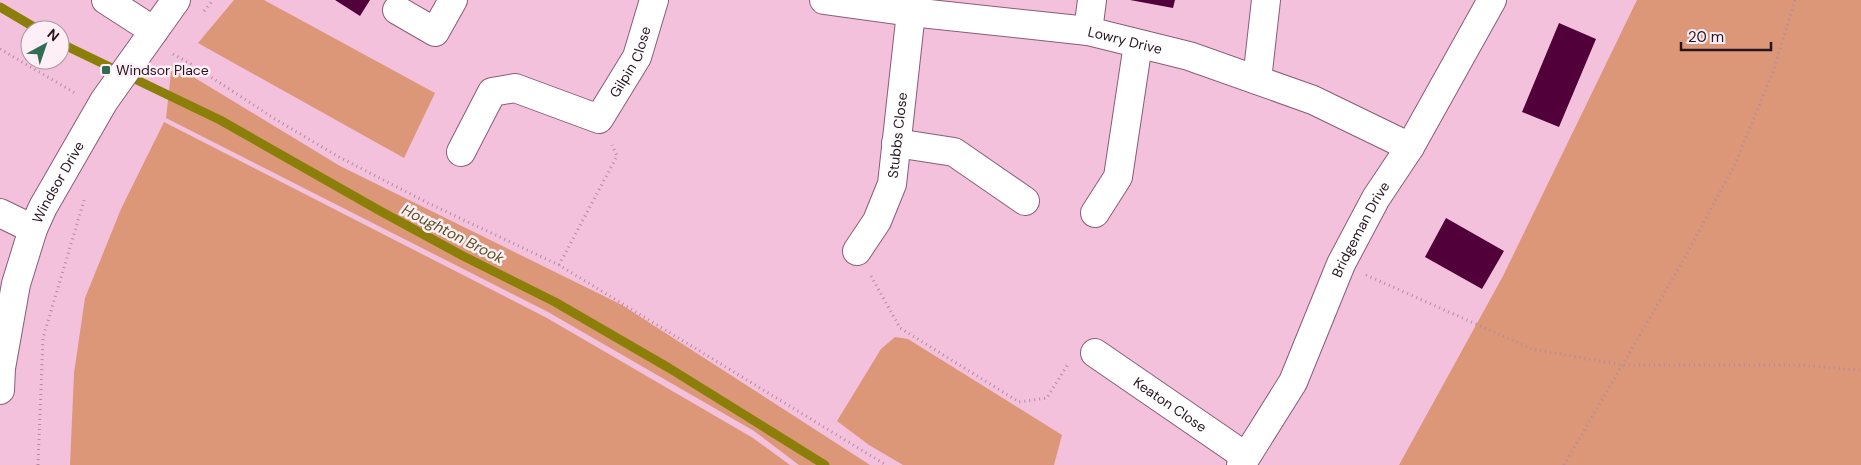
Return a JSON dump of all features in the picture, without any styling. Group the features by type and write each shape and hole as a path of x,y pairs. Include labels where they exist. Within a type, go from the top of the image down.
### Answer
{"street":[{"path":"106,0 148,39"},
{"name":"Windsor Drive","path":"0,390 1,368 16,284 33,229 93,99 148,39 176,0"},
{"path":"397,10 435,32 453,0"},
{"name":"Gilpin Close","path":"599,119 637,57 654,0"},
{"name":"Lowry Drive","path":"824,0 911,12 1088,31 1189,56 1313,100 1410,147"},
{"path":"1088,31 1092,0"},
{"path":"1256,80 1266,0"},
{"name":"Bridgeman Drive","path":"1243,461 1293,382 1341,264 1376,198 1410,147 1492,0"},
{"name":"Stubbs Close","path":"857,251 878,221 892,184 911,12"},
{"path":"1095,214 1118,177 1138,44"},
{"path":"461,152 492,92 515,88 599,119"},
{"path":"896,143 954,152 1026,201"},
{"path":"0,213 33,229"},
{"name":"Keaton Close","path":"1095,353 1243,461"}],"path":[{"path":"1564,465 1683,261 1735,164 1772,72 1795,0"},
{"path":"0,49 93,99"},
{"path":"173,54 339,157 428,203 559,265 886,465"},
{"path":"559,265 617,156 599,119"},
{"path":"38,465 43,338 83,201 88,192"},
{"path":"857,251 900,328 1019,402 1047,398 1072,358 1095,353"},
{"path":"1341,264 1532,348 1622,365 1798,365 1861,370"}],"shaded area":[{"path":"234,0 264,0 435,93 404,158 198,43"},
{"path":"1637,0 1861,0 1861,465 1399,465 1503,276"},
{"path":"172,64 340,166 622,305 870,465 799,465 754,431 548,312 166,118"},
{"path":"164,122 547,318 753,438 790,465 70,465 74,373 85,298 121,209"},
{"path":"895,337 908,339 1062,435 1054,465 903,465 869,445 837,421 881,349"}],"building":[{"path":"335,0 370,0 360,16"},
{"path":"1130,0 1175,0 1173,8"},
{"path":"1559,23 1596,39 1559,127 1522,112"},
{"path":"1446,218 1504,251 1482,289 1425,257"}],"waterway":[{"name":"Houghton Brook","path":"0,7 22,20"},
{"name":"Houghton Brook","path":"70,48 220,120 382,212 463,256 555,302 669,368 825,465"}],"place":[{"name":"Windsor Place","path":"106,70"}]}
